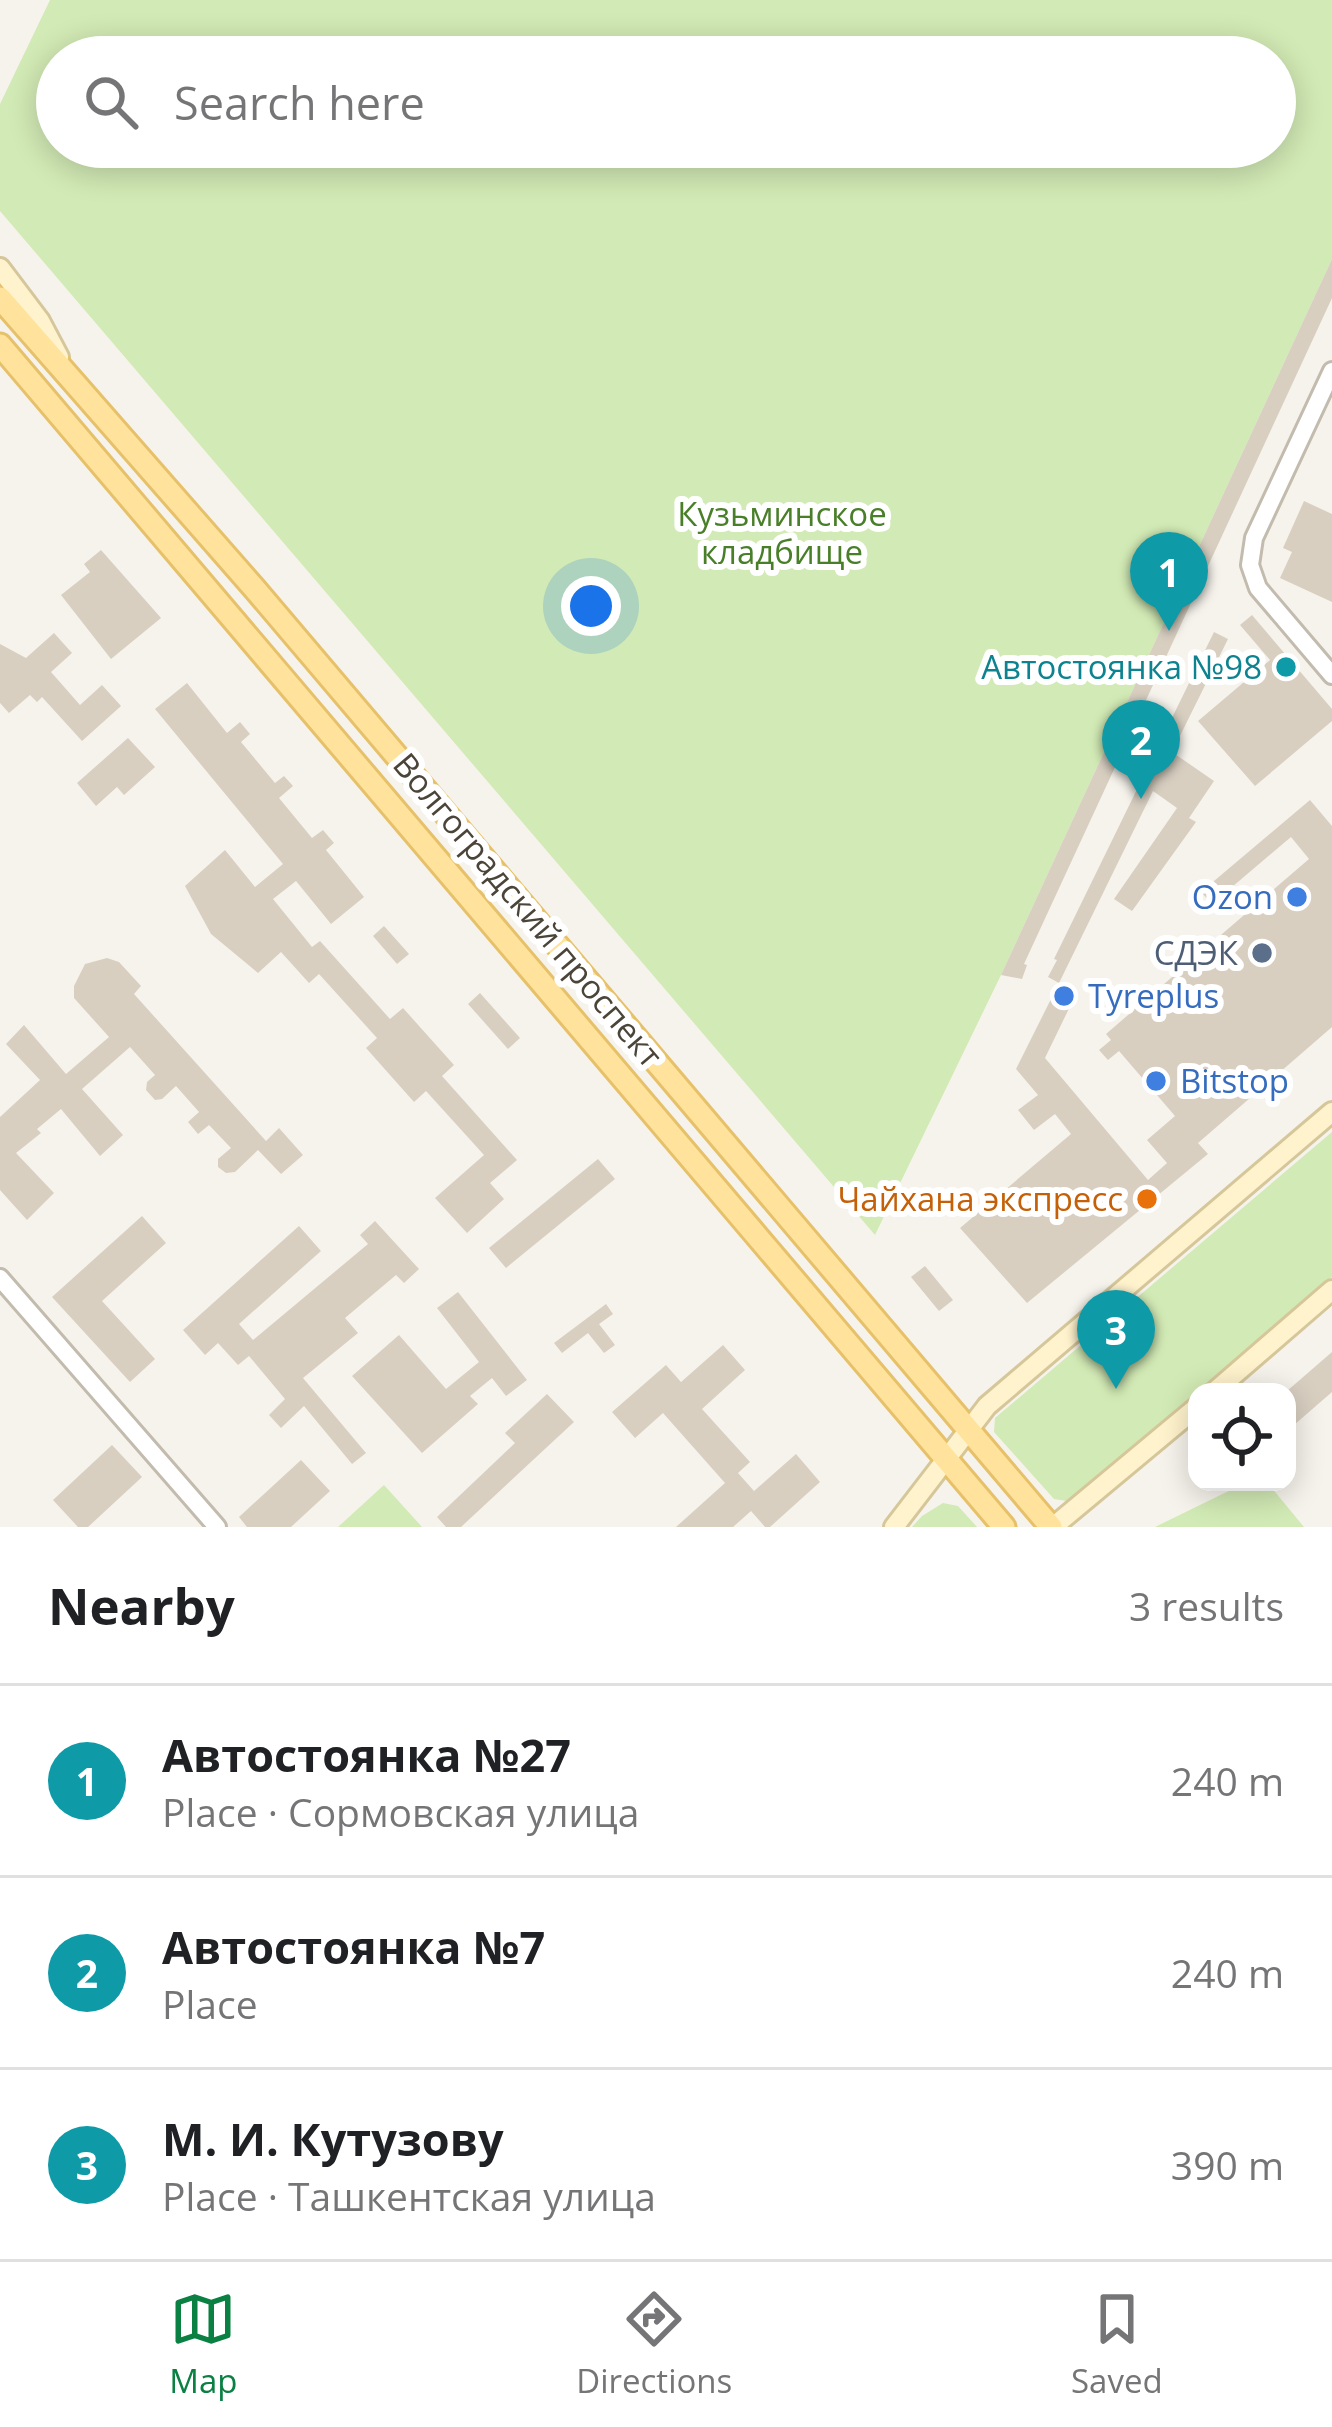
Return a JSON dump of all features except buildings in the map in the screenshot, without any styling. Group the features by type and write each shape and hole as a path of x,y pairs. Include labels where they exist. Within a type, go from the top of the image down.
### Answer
{"main road":[{"path":"0,268 40,321 73,382"},
{"name":"Волгоградский проспект","path":"0,298 518,897 1052,1527"},
{"name":"Волгоградский проспект","path":"0,345 1004,1527"},
{"path":"894,1527 987,1406 1332,1112"},
{"path":"1225,1383 1332,1291"},
{"path":"1052,1527 1188,1414"}],"street":[{"path":"1332,371 1254,538 1250,565 1258,589 1332,675"},
{"path":"0,1278 217,1527"}],"green space":[{"name":"Кузьминское кладбище","path":"50,0 1332,0 1332,259 1001,975 875,1235 0,211 0,104"},
{"path":"1332,1132 1332,1277 1210,1383 1188,1383 1188,1402 1073,1502 1054,1499 994,1432 995,1418"},
{"path":"384,1485 422,1527 338,1527"},
{"path":"1229,1491 1274,1491 1304,1527 1155,1527"},
{"path":"943,1503 958,1506 977,1527 912,1527"}],"place":[{"name":"Автостоянка №27","path":"1169,631"},
{"name":"Автостоянка №98","path":"1286,667"},
{"name":"Автостоянка №7","path":"1141,799"},
{"name":"Ozon","path":"1297,897"},
{"name":"СДЭК","path":"1262,953"},
{"name":"Tyreplus","path":"1064,996"},
{"name":"Bitstop","path":"1156,1081"},
{"name":"Чайхана экспресс","path":"1147,1199"},
{"name":"М. И. Кутузову","path":"1116,1389"}]}
